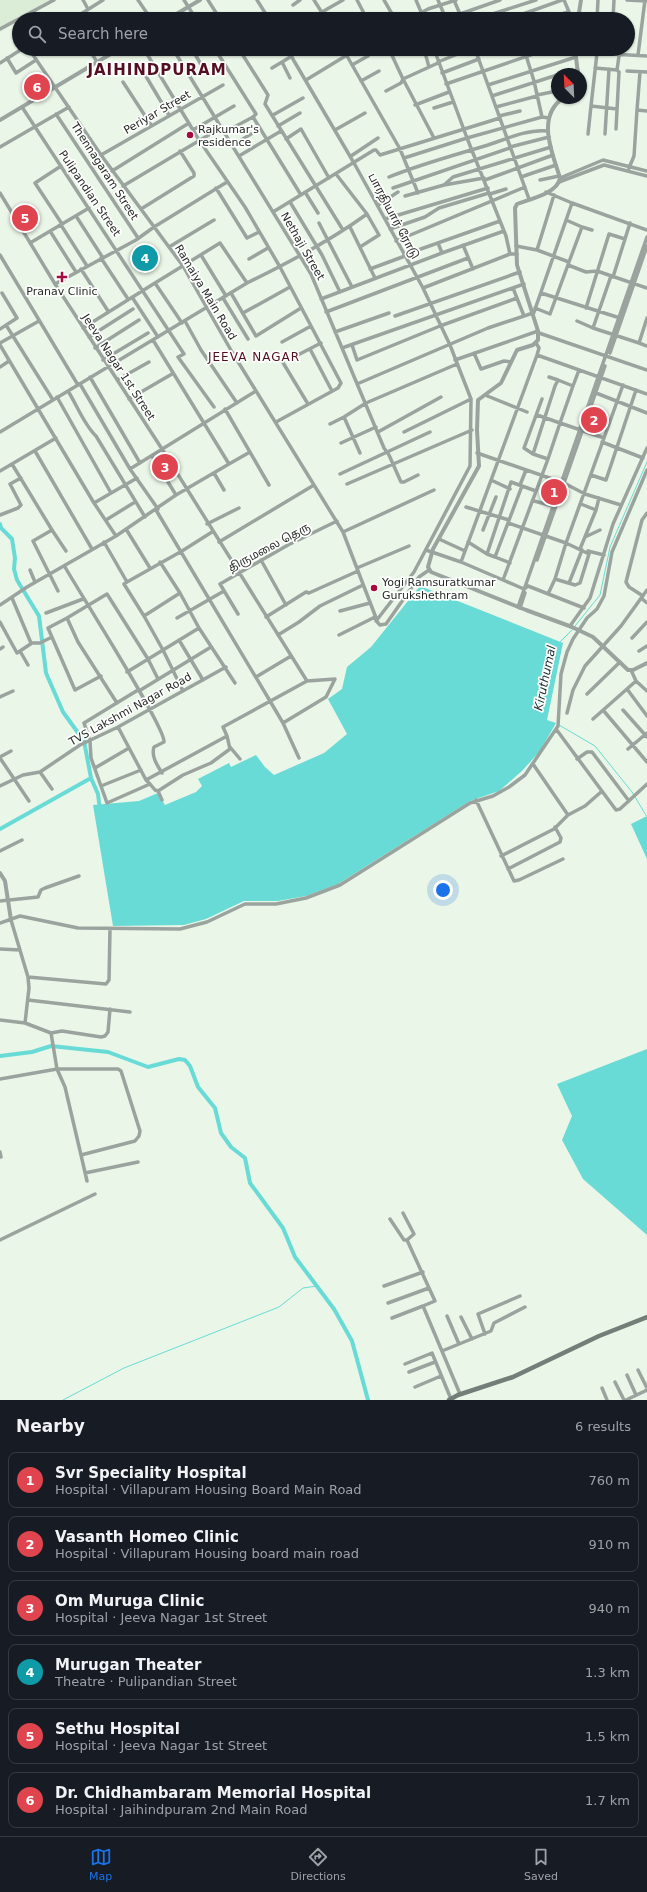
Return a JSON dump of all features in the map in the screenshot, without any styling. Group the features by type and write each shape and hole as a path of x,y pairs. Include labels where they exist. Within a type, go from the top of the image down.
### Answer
{"main road":[{"path":"450,1399 460,1394 513,1377 599,1336 647,1317"}],"street":[{"path":"32,12 54,0"},
{"path":"83,0 88,9"},
{"path":"84,12 103,0"},
{"path":"138,0 146,12"},
{"path":"184,0 191,12"},
{"path":"180,12 200,0"},
{"path":"208,0 216,12"},
{"path":"257,0 265,12"},
{"path":"293,5 300,0"},
{"path":"314,0 322,12 343,0"},
{"path":"356,0 363,12"},
{"path":"384,0 391,12"},
{"path":"416,0 422,12 455,0 459,12"},
{"path":"438,0 444,12"},
{"path":"466,12 500,0"},
{"path":"499,12 536,0"},
{"path":"530,12 563,0 567,12"},
{"path":"579,12 581,0"},
{"path":"597,12 598,0"},
{"path":"613,12 614,0"},
{"path":"628,0 645,1 638,55"},
{"path":"0,29 12,23"},
{"path":"0,63 12,55"},
{"path":"635,55 647,56"},
{"name":"Ramaiya Main Road","path":"33,56 56,87 100,155 182,266 256,391 343,532 377,621"},
{"path":"93,56 97,62"},
{"path":"0,120 107,56"},
{"path":"148,56 199,140 226,182 245,207 280,267 341,383 340,387 276,422"},
{"name":"Nethaji Street","path":"177,56 300,255 321,299 401,482 418,475"},
{"path":"196,56 206,73"},
{"path":"219,56 256,114 225,132"},
{"path":"243,56 268,95 265,104 344,230"},
{"path":"272,68 292,56"},
{"name":"பாரதியார் ரோடு","path":"292,56 351,156 423,288 450,345 473,402"},
{"path":"306,80 344,56"},
{"path":"347,56 400,149 418,193"},
{"path":"352,65 368,56"},
{"path":"392,56 415,105 434,138"},
{"path":"426,56 429,67"},
{"path":"436,56 513,254 529,314 536,332 536,343 538,348 537,355 461,562"},
{"path":"386,91 401,83 403,79 454,56"},
{"path":"477,56 528,197"},
{"path":"446,84 526,56 535,83 537,96 546,118"},
{"path":"588,134 596,68 595,56"},
{"path":"616,129 619,74 617,70 620,56"},
{"path":"7,58 16,73 36,60"},
{"path":"488,84 574,58 575,68"},
{"path":"442,73 478,59"},
{"path":"282,62 290,78"},
{"path":"596,68 617,70"},
{"path":"605,134 609,69"},
{"path":"361,81 379,71"},
{"path":"627,71 647,72"},
{"path":"629,171 634,156 640,72"},
{"path":"144,73 169,115"},
{"path":"492,96 551,77"},
{"path":"124,82 151,125"},
{"name":"Periyar Street","path":"100,155 223,85"},
{"path":"415,105 449,92"},
{"path":"496,107 551,92"},
{"path":"273,115 303,98"},
{"path":"434,108 453,102"},
{"path":"513,254 516,246 515,207 528,197 545,192 556,186 557,178 544,138 544,130 546,118 556,104"},
{"path":"193,130 234,106"},
{"path":"591,106 617,109"},
{"name":"Pulipandian Street","path":"22,107 184,354 178,357 214,408"},
{"path":"0,147 69,107"},
{"path":"637,110 647,111"},
{"path":"273,212 375,150 380,156 520,111"},
{"path":"278,126 300,113"},
{"path":"335,130 365,113"},
{"name":"Thennagaram Street","path":"56,114 138,238"},
{"path":"253,117 301,195"},
{"path":"404,158 467,138 546,118"},
{"path":"112,170 189,123"},
{"path":"123,186 222,127"},
{"path":"286,139 301,129 329,178"},
{"path":"389,177 408,169 472,149 544,130"},
{"path":"239,156 281,131"},
{"path":"232,145 251,134"},
{"path":"351,156 378,138"},
{"path":"393,188 510,147 544,138"},
{"path":"444,185 453,177 480,170 547,148"},
{"path":"141,209 194,175 180,151"},
{"path":"405,196 444,185 484,179 550,156"},
{"path":"557,178 603,160 647,171"},
{"path":"540,180 557,178 604,165 647,176"},
{"path":"61,166 35,183 86,266"},
{"path":"521,177 553,166"},
{"path":"336,174 367,214 379,236 360,248"},
{"path":"55,284 138,238 226,182"},
{"path":"396,241 525,187"},
{"path":"216,188 247,238 259,232"},
{"path":"385,219 488,188"},
{"path":"390,229 425,217 439,208 506,189"},
{"path":"306,192 318,214"},
{"path":"378,205 398,192"},
{"path":"545,192 647,230"},
{"name":"Jeeva Nagar 1st Street","path":"0,193 55,284 162,450 212,532 307,681"},
{"path":"537,250 554,195"},
{"path":"290,202 317,246 340,292"},
{"path":"357,384 488,328 529,314 535,308 541,293 572,203"},
{"path":"30,243 89,208"},
{"path":"0,432 206,308 350,227 367,214"},
{"path":"76,216 128,299"},
{"path":"169,247 214,220"},
{"path":"566,220 592,230"},
{"path":"370,269 404,255 500,221"},
{"path":"319,222 352,287"},
{"path":"593,328 630,223"},
{"path":"350,227 375,278"},
{"path":"535,308 550,314 582,227"},
{"path":"50,231 76,272"},
{"path":"321,299 409,264 504,231"},
{"path":"586,308 609,234 625,239"},
{"path":"519,607 599,377 615,336 647,238"},
{"path":"83,328 132,296 220,243 248,284"},
{"path":"438,243 442,253"},
{"path":"463,245 473,268"},
{"path":"516,246 537,250 586,272 597,272 647,288"},
{"path":"632,283 647,246"},
{"path":"249,259 268,248"},
{"path":"423,288 513,254"},
{"path":"0,255 15,278 39,321 182,551 283,723 299,758"},
{"path":"201,255 248,339"},
{"path":"326,312 468,258"},
{"path":"81,269 108,312"},
{"path":"395,316 518,273"},
{"path":"155,283 237,403"},
{"path":"342,348 521,285"},
{"path":"243,313 290,287"},
{"path":"513,288 517,298 529,314"},
{"path":"0,329 17,318 2,293"},
{"path":"541,293 620,319"},
{"path":"231,294 256,336 301,308"},
{"path":"132,296 158,337"},
{"path":"352,344 357,360 440,326 517,298"},
{"path":"89,337 133,309"},
{"path":"335,332 389,313"},
{"path":"639,342 645,328 647,318"},
{"path":"96,348 139,320"},
{"path":"39,321 0,344 94,504 116,536"},
{"path":"577,322 647,346"},
{"path":"6,325 53,400"},
{"path":"282,342 311,326"},
{"path":"330,424 366,403 474,353 536,332 647,370"},
{"path":"103,360 148,333"},
{"path":"152,340 229,464"},
{"path":"294,357 321,343"},
{"path":"404,432 473,402 485,395 501,383 507,361 517,350 536,343"},
{"path":"310,349 332,391"},
{"path":"474,353 481,369 507,361"},
{"path":"537,355 647,394"},
{"path":"0,367 9,361"},
{"path":"282,361 308,404"},
{"path":"117,380 149,362"},
{"path":"504,580 522,528 534,501 536,491 579,370"},
{"path":"129,399 172,374"},
{"path":"90,377 140,462"},
{"path":"549,377 573,386"},
{"path":"581,430 596,393 599,377"},
{"path":"533,454 558,380"},
{"path":"548,594 555,579 566,543 582,504 602,442 623,386"},
{"path":"591,475 606,480 636,390"},
{"path":"68,391 81,412 88,428 96,436 145,517"},
{"path":"130,469 205,425 225,409 256,391"},
{"path":"596,393 647,413"},
{"path":"485,395 527,412"},
{"path":"57,397 111,493"},
{"path":"378,432 441,397"},
{"path":"542,399 524,448 533,454 548,459"},
{"path":"429,570 429,551 456,498 470,474 478,466 473,402"},
{"path":"225,409 269,485"},
{"path":"537,414 604,438"},
{"path":"344,417 360,453"},
{"path":"341,443 376,427"},
{"path":"347,484 474,430"},
{"path":"456,498 470,474 474,430"},
{"path":"340,474 430,432"},
{"path":"0,472 56,438"},
{"path":"602,442 643,458"},
{"path":"571,626 590,598 613,524 647,448"},
{"path":"35,451 92,549"},
{"path":"0,605 35,582 116,536 157,510 176,495 250,452"},
{"path":"477,453 563,483 585,494 621,505"},
{"path":"152,456 176,495"},
{"path":"12,464 66,551"},
{"path":"495,557 509,522 526,470"},
{"path":"0,923 20,916 78,928 180,929 207,922 245,904 276,904 306,898 340,885 476,800 493,796 509,787 525,775 557,726 561,674 567,652 578,630 587,618 597,609 604,596 612,552 647,470"},
{"path":"214,473 224,490"},
{"path":"0,515 18,508 21,505 10,484 21,478"},
{"path":"94,504 137,478"},
{"path":"491,480 510,489"},
{"path":"487,554 510,489 511,482 536,491"},
{"path":"544,536 553,506 563,483"},
{"path":"219,542 314,486"},
{"path":"343,532 434,490"},
{"path":"483,530 496,497"},
{"path":"569,583 599,498"},
{"path":"534,501 553,506"},
{"path":"106,520 135,502"},
{"path":"582,504 596,510"},
{"path":"466,507 500,517 522,528 588,552 604,556"},
{"path":"207,524 239,508"},
{"path":"647,512 642,520 626,582 629,587 647,603"},
{"path":"339,635 377,621 439,538 448,514"},
{"name":"திருமலை தெரு","path":"224,591 220,584 238,572 337,522"},
{"path":"126,529 150,568"},
{"path":"52,530 33,541 58,591"},
{"path":"585,537 600,530"},
{"path":"183,691 163,650 124,584 212,532"},
{"path":"439,538 465,551"},
{"path":"104,542 128,582"},
{"path":"468,542 487,554 510,563"},
{"path":"266,617 306,592 309,593 409,546"},
{"path":"429,551 461,562 504,580 548,594 584,608"},
{"path":"555,579 575,585 580,583 589,555 588,552"},
{"path":"261,560 286,605"},
{"path":"160,562 180,593 199,628 226,667 235,683"},
{"path":"64,566 150,710 165,740 152,750 156,763 162,773"},
{"path":"30,570 35,582"},
{"path":"429,570 519,607 571,626 593,637 628,670 631,670 636,680 647,691"},
{"path":"377,621 386,624 419,577 429,570"},
{"path":"278,635 300,622 320,606 363,585"},
{"path":"567,713 573,690 585,666 603,646 647,590"},
{"path":"177,618 224,591 238,614"},
{"path":"144,616 180,593"},
{"path":"101,676 74,690 48,628 107,594 148,659 158,679"},
{"path":"12,598 32,643"},
{"path":"46,614 82,598"},
{"path":"340,611 370,603"},
{"path":"67,618 78,642 117,703"},
{"path":"0,622 17,653 32,643 45,642 52,637"},
{"path":"632,638 647,622"},
{"path":"127,672 199,628"},
{"path":"179,640 203,680"},
{"path":"638,651 647,646"},
{"path":"150,784 107,803 91,758 90,742 84,723 211,647"},
{"path":"20,651 28,665"},
{"path":"256,677 291,656"},
{"path":"587,694 620,662"},
{"path":"631,670 647,663"},
{"name":"TVS Lakshmi Nagar Road","path":"0,786 24,775 40,772 56,763 80,745 90,742 150,710 226,667"},
{"path":"240,759 230,747 224,727 307,681 335,679 326,697 283,723"},
{"path":"593,719 636,680"},
{"path":"627,689 647,716"},
{"path":"0,697 13,691"},
{"path":"603,710 647,762"},
{"path":"623,710 646,735 628,749"},
{"path":"557,726 577,758 616,810 620,809 647,784"},
{"path":"118,727 146,780 155,790 158,791 162,800"},
{"path":"146,780 162,773 227,736"},
{"path":"158,791 183,775 211,763 224,754 230,747"},
{"path":"95,768 130,748"},
{"path":"11,751 0,757 29,801"},
{"path":"577,758 587,752 592,752 629,801"},
{"path":"533,764 568,816"},
{"path":"101,786 141,770"},
{"path":"40,772 52,789"},
{"path":"501,856 555,827 602,792"},
{"path":"476,800 501,856 516,881 563,859"},
{"path":"508,869 560,842 561,838 555,827"},
{"path":"0,851 22,840"},
{"path":"0,873 5,881 11,920 28,976 28,1000 25,1023"},
{"path":"0,901 38,897 41,890 79,876"},
{"path":"28,976 106,984 109,980 110,929"},
{"path":"0,949 20,950"},
{"path":"28,1000 130,1012"},
{"path":"0,1020 25,1023 50,1032 62,1031 105,1036 108,1032 110,1009"},
{"path":"50,1032 57,1069 65,1087 87,1181"},
{"path":"0,1079 57,1069 118,1069 121,1071 140,1131 140,1136 135,1142 81,1155"},
{"path":"85,1173 138,1162"},
{"path":"0,1240 95,1194"},
{"path":"403,1213 414,1234 407,1240"},
{"path":"390,1219 402,1238 407,1240 435,1301 392,1318"},
{"path":"384,1286 423,1272"},
{"path":"388,1303 429,1288"},
{"path":"485,1334 478,1314 520,1296"},
{"path":"423,1306 460,1394"},
{"path":"442,1351 491,1331 494,1323 525,1307"},
{"path":"447,1316 459,1344"},
{"path":"462,1317 472,1339"},
{"path":"404,1364 432,1353 450,1399"},
{"path":"409,1372 435,1362"},
{"path":"615,1382 625,1400 647,1389 638,1370"},
{"path":"627,1374 636,1394"},
{"path":"414,1387 441,1376"},
{"path":"602,1388 607,1400"}],"shaded area":[{"path":"0,0 54,0 32,12 12,12 12,25 0,32"}],"water":[{"path":"420,586 563,643 547,720 556,723 540,751 522,771 499,791 470,801 338,884 306,896 278,901 244,901 206,919 184,925 113,926 93,805 139,801 158,793 165,805 196,792 202,786 198,779 229,763 231,767 256,755 265,767 274,775 324,753 347,734 328,699 342,689 347,667 371,647"},
{"path":"647,816 647,859 631,824"},
{"path":"647,1049 647,1235 583,1179 562,1140 572,1116 557,1084"}],"waterway":[{"name":"Kiruthumal","path":"575,626 600,595 610,547 647,462"},
{"path":"0,524 1,528 12,539 15,558 14,569 17,580 39,616 46,673 63,712 84,741 91,778 0,829"},
{"name":"Kiruthumal","path":"560,642 573,629"},
{"name":"Kiruthumal","path":"559,725 595,746 632,792 647,817"},
{"path":"91,778 98,794 100,810"},
{"path":"0,1056 32,1052 51,1046 108,1052 148,1067 179,1059 185,1060 190,1066 198,1087 215,1108 221,1133 231,1147 245,1158 250,1183 283,1228 295,1257 334,1309 352,1341 368,1400"},
{"path":"63,1400 124,1368 279,1307 303,1288 317,1286"}],"place":[{"name":"Dr. Chidhambaram Memorial Hospital","path":"37,87"},
{"name":"Rajkumar's residence","path":"190,135"},
{"name":"Sethu Hospital","path":"25,218"},
{"name":"Murugan Theater","path":"145,258"},
{"name":"Pranav Clinic","path":"62,277"},
{"name":"Vasanth Homeo Clinic","path":"594,420"},
{"name":"Om Muruga Clinic","path":"165,467"},
{"name":"Svr Speciality Hospital","path":"554,492"},
{"name":"Yogi Ramsuratkumar Gurukshethram","path":"374,588"}],"district":[{"name":"JAIHINDPURAM","path":"157,70"},
{"name":"JEEVA NAGAR","path":"254,357"}]}
